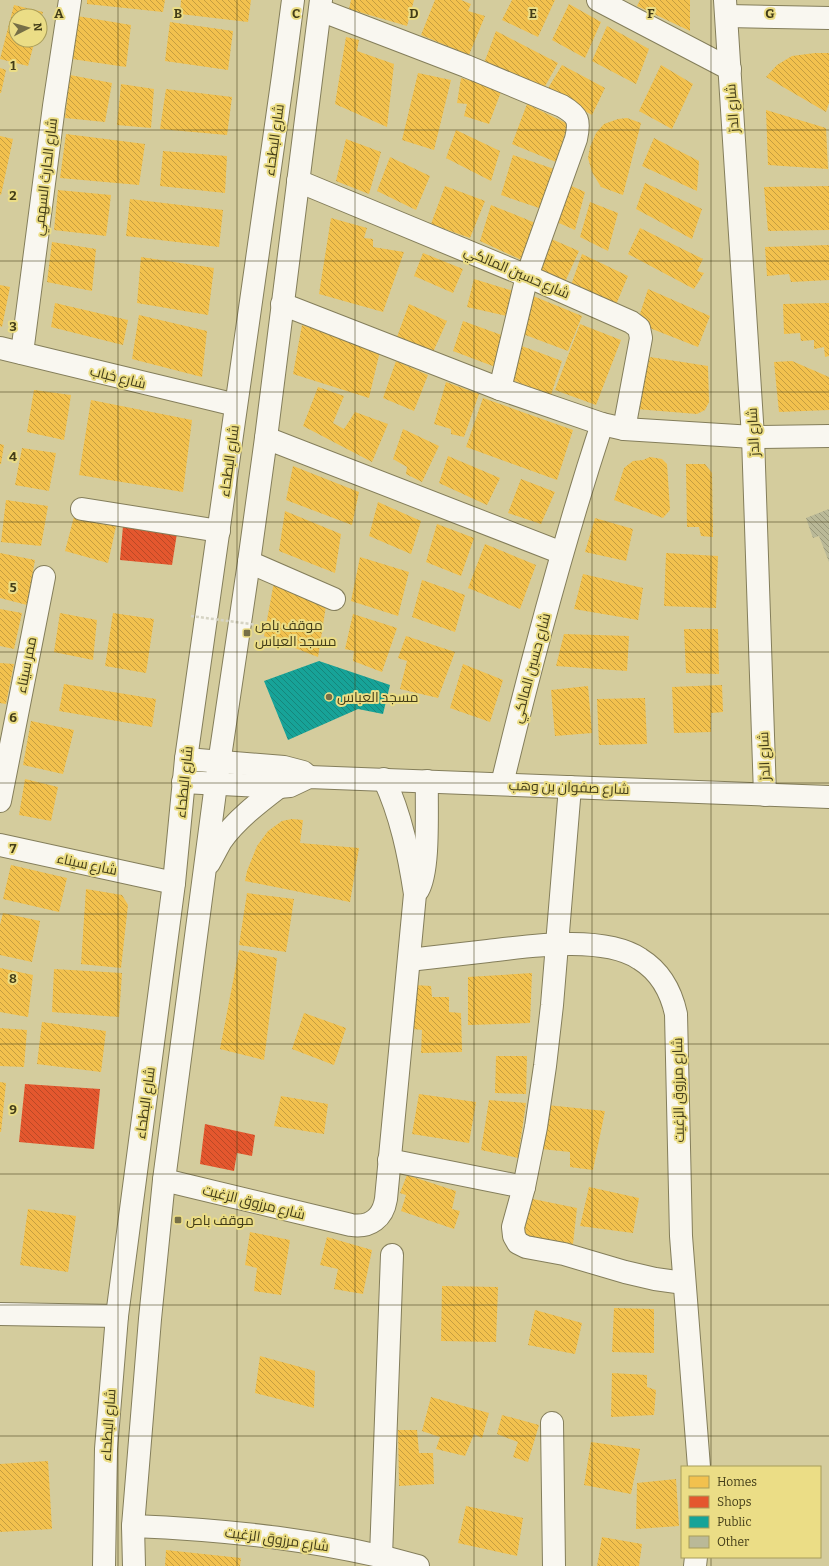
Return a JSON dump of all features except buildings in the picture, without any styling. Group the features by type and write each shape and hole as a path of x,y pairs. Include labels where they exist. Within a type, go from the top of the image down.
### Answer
{"street":[{"name":"شارع الحارث السهمي","path":"22,354 54,106 70,0"},
{"name":"شارع البطحاء","path":"104,1556 106,1449 116,1316 174,883 186,759 293,0"},
{"name":"شارع الدرّ","path":"598,0 730,69"},
{"name":"شارع البطحاء","path":"133,1546 150,1320 164,1180 204,871 266,438 321,5"},
{"path":"321,5 562,106 572,112 578,119 579,128 576,139 527,276 500,389"},
{"name":"شارع الدرّ","path":"765,795 753,437 726,8 829,18"},
{"name":"شارع حسين المالكي","path":"298,181 527,276 631,322 639,328 641,338 624,429"},
{"path":"282,304 500,389 602,424 624,429 753,437 829,436"},
{"name":"شارع خباب","path":"0,348 236,405"},
{"name":"شارع حسين المالكي","path":"502,784 530,668 562,553 602,424"},
{"path":"266,438 562,553"},
{"path":"82,509 219,531"},
{"path":"249,562 334,599"},
{"name":"ممر سيناء","path":"0,801 44,577"},
{"name":"شارع صفوان بن وهب","path":"186,759 284,767 299,770 309,777"},
{"name":"شارع صفوان بن وهب","path":"183,782 279,787 290,786 309,777 829,797"},
{"path":"384,779 392,796 399,821 416,894"},
{"path":"416,894 420,886 424,869 427,781"},
{"path":"204,871 222,841 234,827 251,808 279,787"},
{"path":"570,787 552,1005 545,1066 536,1127 513,1232 515,1240 522,1246 564,1254 655,1279 684,1283"},
{"name":"شارع سيناء","path":"0,845 174,883"},
{"name":"شارع مرزوق الزغيت","path":"164,1180 343,1224 358,1226 372,1223 382,1212 386,1199 416,894"},
{"name":"شارع مرزوق الزغيت","path":"409,960 557,944 596,946 627,953 640,959 651,967 668,988 673,1000 677,1027 680,1187 684,1283 699,1466"},
{"path":"389,1160 524,1187"},
{"path":"381,1556 392,1255"},
{"path":"0,1314 116,1316"},
{"path":"552,1423 554,1566"},
{"name":"شارع مرزوق الزغيت","path":"104,1556 133,1546 233,1532 332,1546 381,1556 412,1565"}],"path":[{"path":"191,616 258,625"}],"place":[{"name":"موقف باص مسجد العباس","path":"247,633"},
{"name":"مسجد العباس","path":"329,697"},
{"name":"موقف باص","path":"178,1220"}]}
